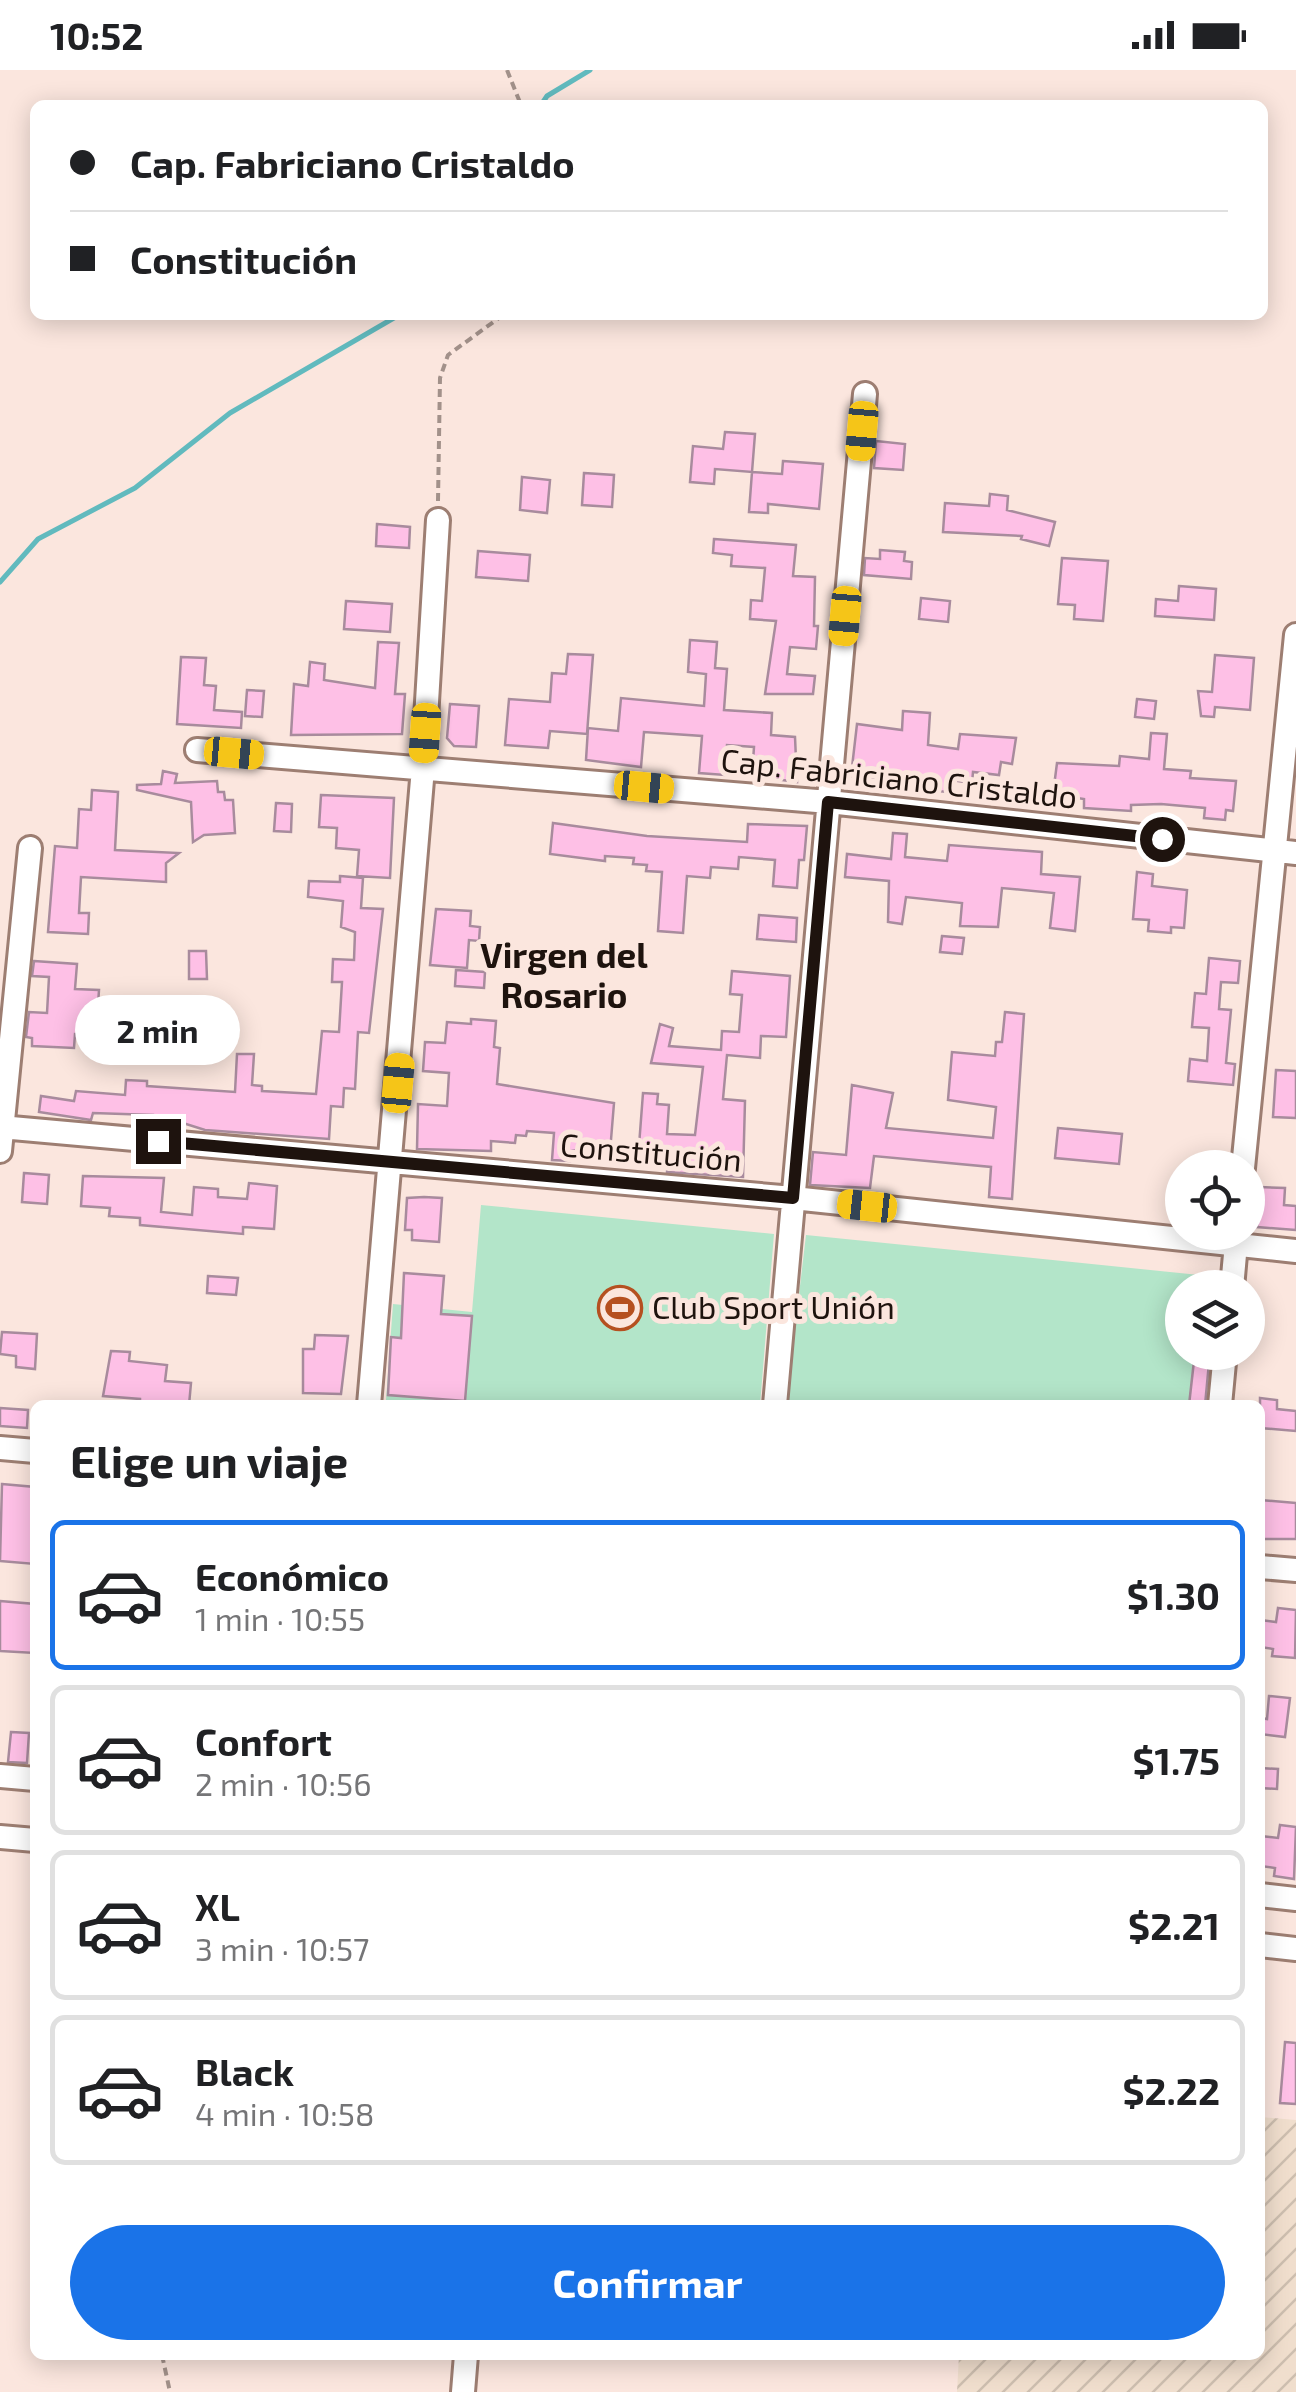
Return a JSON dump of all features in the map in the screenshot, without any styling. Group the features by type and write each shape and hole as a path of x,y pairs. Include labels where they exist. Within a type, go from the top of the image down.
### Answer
{"street":[{"path":"775,1400 865,394"},
{"path":"370,1400 423,768 438,520"},
{"path":"1246,1150 1285,852 1296,635"},
{"name":"Cap. Fabriciano Cristaldo","path":"197,750 828,802 1285,852"},
{"path":"0,1151 30,848"},
{"name":"Constitución","path":"1,1127 1165,1232"},
{"name":"Constitución","path":"1265,1245 1296,1252"},
{"path":"1220,1400 1223,1370"},
{"path":"0,1448 30,1451"},
{"path":"1265,1567 1296,1570"},
{"path":"0,1776 30,1779"},
{"path":"0,1837 30,1840"},
{"path":"1265,1896 1296,1899"},
{"path":"1265,1946 1296,1948"},
{"path":"463,2392 466,2360"}],"path":[{"path":"508,70 518,100"},
{"path":"438,520 440,378 448,355 496,320"},
{"path":"163,2360 170,2392"}],"shaded area":[{"path":"1265,2117 1296,2120 1296,2392 957,2392 959,2360 1265,2360"}],"green space":[{"name":"Club Sport Unión","path":"481,1205 774,1234 760,1400 386,1400 393,1304 472,1312"},
{"path":"806,1235 1165,1272 1165,1370 1213,1370 1210,1400 787,1400"}],"building":[{"path":"725,432 755,434 752,472 715,469 714,484 690,482 693,446 723,449"},
{"path":"876,441 905,444 903,470 874,468"},
{"path":"783,461 823,464 819,509 768,504 768,513 749,512 752,472 782,474"},
{"path":"584,473 614,475 612,507 582,505"},
{"path":"522,477 550,480 547,513 520,510"},
{"path":"990,494 1008,496 1007,510 1055,522 1049,546 1021,539 1022,536 943,532 945,503 989,506"},
{"path":"377,524 410,527 409,548 376,546"},
{"path":"714,539 796,545 793,576 815,577 814,626 818,626 816,649 790,647 787,674 815,676 813,694 765,694 776,621 750,619 751,600 762,601 765,568 731,566 732,555 713,553"},
{"path":"880,550 905,552 904,561 912,562 911,579 864,575 865,558 880,559"},
{"path":"478,551 530,555 528,581 476,577"},
{"path":"1062,558 1108,561 1103,621 1074,619 1075,605 1058,604"},
{"path":"1179,586 1216,589 1214,620 1155,616 1156,599 1178,601"},
{"path":"921,598 950,601 948,622 919,619"},
{"path":"346,601 392,604 390,632 344,629"},
{"path":"690,640 717,642 715,668 727,669 724,710 772,713 771,735 795,737 797,782 752,776 754,747 727,745 725,775 699,773 702,736 644,732 641,767 586,760 588,728 618,731 621,698 704,706 706,674 688,672"},
{"path":"378,642 399,643 395,694 405,694 402,734 291,735 294,684 308,686 310,662 325,664 324,680 375,688"},
{"path":"568,654 593,655 587,734 550,731 548,748 505,745 509,699 550,702 552,673 566,674"},
{"path":"1215,655 1254,658 1250,710 1215,707 1214,717 1201,716 1198,691 1212,692"},
{"path":"181,657 206,658 204,685 216,686 214,710 242,712 241,728 177,724"},
{"path":"247,690 264,691 262,717 245,716"},
{"path":"1137,699 1156,701 1154,719 1135,717"},
{"path":"450,704 479,706 476,747 454,746 447,738"},
{"path":"903,711 930,713 928,745 958,749 960,734 1016,738 1012,764 1001,762 999,775 973,772 972,783 951,780 949,792 897,788 898,779 851,776 857,724 902,730"},
{"path":"1151,733 1167,734 1164,769 1191,771 1190,778 1236,781 1233,811 1226,810 1225,820 1204,818 1205,808 1161,804 1131,805 1131,811 1084,808 1084,799 1053,794 1057,763 1119,766 1120,756 1149,759"},
{"path":"163,771 177,774 175,783 217,781 218,792 224,792 225,800 233,800 235,833 204,835 193,842 191,802 137,790 137,785 161,784"},
{"path":"92,790 118,792 115,850 179,853 166,863 166,882 81,877 79,913 89,913 88,934 48,932 55,846 77,848 79,809 91,810"},
{"path":"321,795 394,798 390,878 357,876 359,850 336,848 337,828 319,827"},
{"path":"276,803 292,804 291,832 274,831"},
{"path":"553,823 647,836 747,842 748,824 807,826 797,888 773,886 775,860 739,857 738,869 711,867 710,878 687,876 683,933 658,931 662,872 646,871 647,865 633,864 634,858 605,856 605,861 550,854"},
{"path":"893,833 907,834 905,857 947,861 949,845 1042,852 1041,874 1080,877 1075,931 1050,928 1054,893 1002,888 998,927 960,926 962,903 906,897 902,924 888,922 889,881 845,877 847,854 891,859"},
{"path":"1137,872 1153,874 1152,886 1187,890 1184,928 1171,927 1171,933 1148,931 1149,920 1133,919"},
{"path":"340,876 363,878 361,908 383,909 369,1033 358,1032 355,1089 344,1088 343,1107 331,1106 329,1139 205,1130 183,1123 153,1122 153,1115 93,1113 91,1120 39,1112 41,1096 74,1101 76,1091 125,1095 126,1080 147,1081 147,1086 235,1092 237,1054 254,1054 252,1085 262,1086 262,1091 316,1094 322,1031 339,1032 342,982 332,982 333,959 354,960 355,932 341,927 343,901 308,897 309,881 340,882"},
{"path":"436,909 471,911 470,926 480,927 479,941 469,940 467,968 430,965"},
{"path":"759,915 797,918 796,942 757,939"},
{"path":"942,936 964,938 962,954 940,952"},
{"path":"189,951 206,951 207,979 189,979"},
{"path":"1209,958 1240,961 1238,983 1221,982 1219,1009 1231,1010 1226,1063 1235,1064 1233,1085 1188,1081 1190,1059 1207,1061 1209,1028 1192,1027 1195,993 1206,994"},
{"path":"34,961 77,964 75,989 99,990 96,1035 75,1034 74,1048 32,1046 32,1038 26,1037 29,1012 47,1013 49,977 32,976"},
{"path":"456,970 485,972 484,988 455,986"},
{"path":"732,971 790,976 786,1037 761,1036 760,1058 727,1055 723,1099 745,1101 743,1177 667,1172 668,1162 638,1159 643,1093 658,1094 657,1104 669,1105 667,1134 695,1135 703,1067 651,1063 660,1024 673,1028 669,1046 721,1050 722,1031 739,1032 742,995 730,994"},
{"path":"1005,1012 1024,1014 1012,1199 989,1197 991,1167 874,1156 870,1188 810,1185 813,1152 846,1155 852,1085 893,1093 886,1128 993,1138 996,1107 948,1100 952,1052 995,1056 996,1042 1002,1042"},
{"path":"471,1019 496,1021 494,1047 500,1048 497,1084 614,1103 610,1152 578,1150 571,1151 570,1161 552,1160 554,1133 527,1131 526,1136 516,1135 515,1143 491,1141 491,1151 417,1149 418,1104 447,1106 449,1073 423,1071 425,1042 445,1043 447,1022 471,1024"},
{"path":"1276,1070 1296,1071 1296,1118 1273,1117"},
{"path":"1058,1128 1122,1134 1119,1164 1055,1158"},
{"path":"24,1173 49,1175 47,1204 22,1202"},
{"path":"83,1176 164,1178 161,1212 192,1215 194,1187 218,1189 218,1197 247,1199 249,1183 277,1186 274,1229 243,1227 243,1234 140,1225 140,1218 109,1216 110,1208 81,1206"},
{"path":"1265,1187 1285,1188 1284,1205 1296,1206 1296,1230 1265,1228"},
{"path":"407,1198 442,1198 439,1242 412,1240 412,1230 405,1230"},
{"path":"404,1273 444,1276 441,1314 472,1316 465,1400 388,1395 391,1337 401,1338"},
{"path":"208,1276 238,1278 236,1295 207,1293"},
{"path":"2,1332 37,1334 35,1369 16,1367 16,1356 0,1354"},
{"path":"315,1335 348,1336 341,1394 303,1393 303,1349 314,1349"},
{"path":"111,1351 130,1352 129,1361 167,1365 165,1381 191,1383 189,1400 103,1396"},
{"path":"1193,1370 1208,1370 1205,1400 1190,1400"},
{"path":"1260,1398 1277,1400 1277,1409 1296,1411 1296,1431 1265,1428 1265,1400"},
{"path":"0,1408 28,1410 27,1428 0,1426"},
{"path":"2,1484 30,1487 30,1564 0,1561"},
{"path":"1265,1500 1296,1503 1296,1539 1265,1539"},
{"path":"0,1601 30,1604 30,1653 0,1651"},
{"path":"1278,1608 1296,1610 1295,1658 1272,1656 1273,1649 1265,1648 1265,1621 1276,1622"},
{"path":"1269,1696 1290,1698 1285,1737 1265,1735"},
{"path":"11,1732 29,1733 27,1763 8,1762"},
{"path":"1265,1768 1278,1769 1277,1789 1265,1788"},
{"path":"1280,1825 1296,1827 1294,1879 1274,1876 1275,1868 1265,1867 1265,1837 1278,1838"},
{"path":"1285,2042 1296,2043 1296,2104 1280,2103"}],"waterway":[{"path":"544,100 590,70"},
{"path":"0,582 38,539 135,488 230,413 390,320"}],"place":[{"name":"Club Sport Unión","path":"620,1308"}],"district":[{"name":"Virgen del Rosario","path":"564,976"}],"route":[{"path":"158,1141 793,1198 828,802 1162,839"}]}
